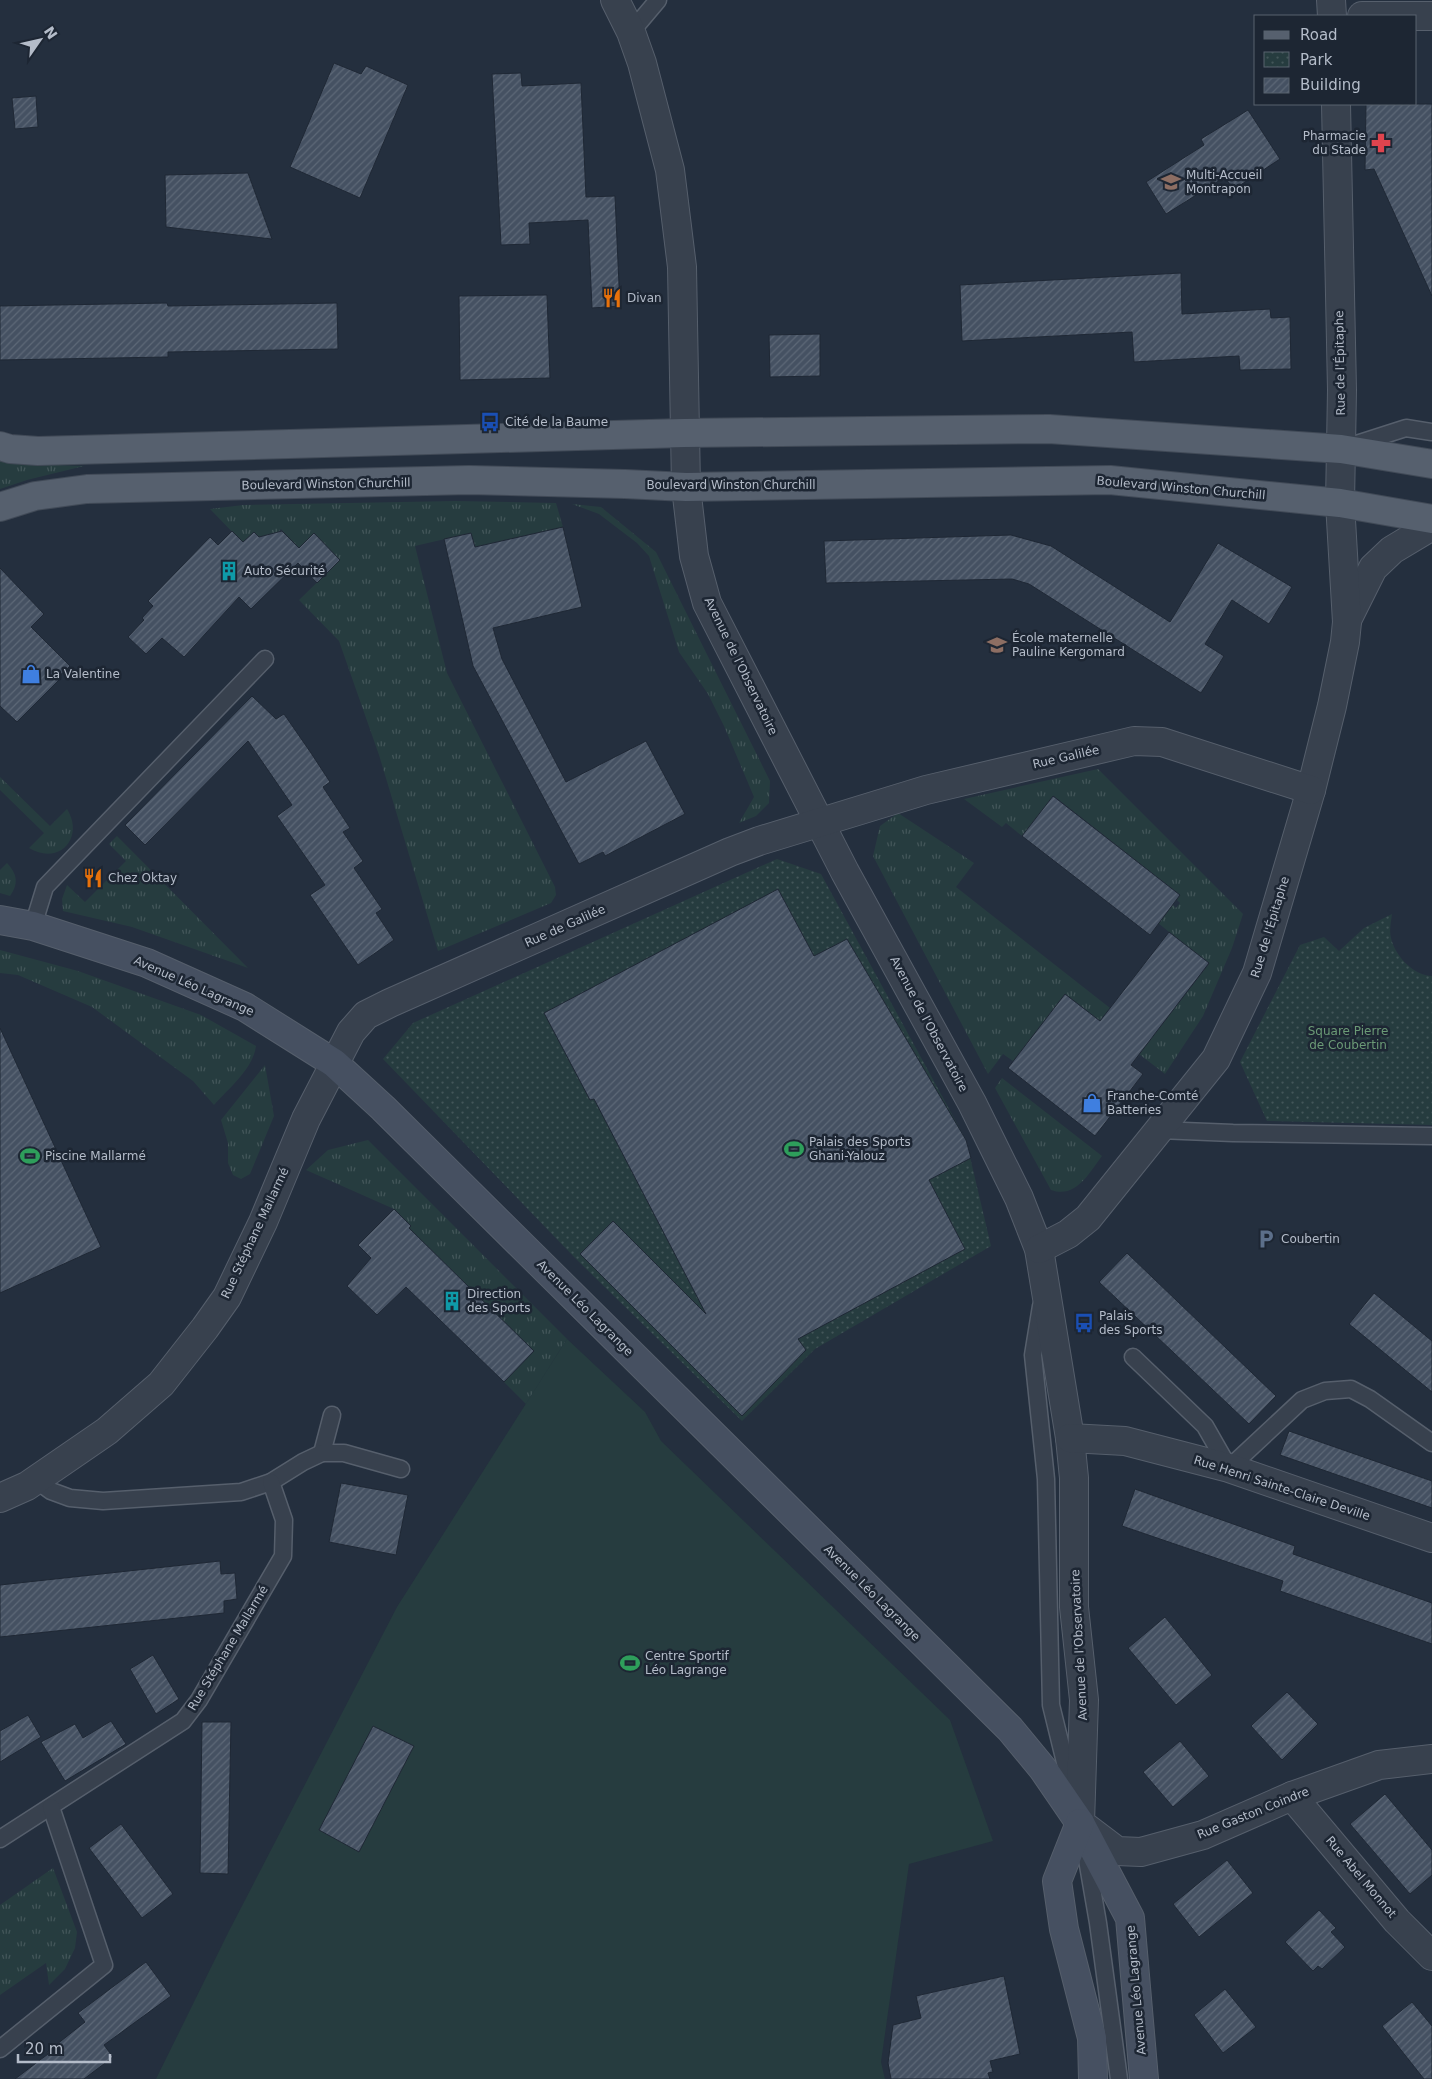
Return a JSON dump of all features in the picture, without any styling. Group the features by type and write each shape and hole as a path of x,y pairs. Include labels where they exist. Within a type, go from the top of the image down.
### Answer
{"main road":[{"path":"0,446 10,449 38,450 684,433 1049,428 1341,449 1432,464"},
{"name":"Boulevard Winston Churchill","path":"0,507 35,496 87,490 469,480 686,487 1110,480 1340,503 1432,518"},
{"name":"Avenue Léo Lagrange","path":"0,920 33,926 147,962 246,1007 334,1063 383,1108 1010,1729 1043,1769 1080,1823 1130,1918 1144,2079"},
{"path":"1080,1823 1058,1881 1064,1929 1092,2038 1093,2079"}],"street":[{"name":"Avenue de l'Observatoire","path":"615,0 631,32 642,63 670,170 682,267 686,487 694,556 707,603 846,872 976,1112 1019,1198 1039,1249 1046,1279 1070,1438 1074,1478 1074,1607 1084,1700 1080,1823"},
{"path":"1331,0 1332,15"},
{"path":"1417,16 1432,16"},
{"name":"Rue de l'Épitaphe","path":"1039,1249 1068,1234 1088,1218 1216,1059 1257,973 1311,790 1332,706 1345,642 1347,622 1340,503 1342,390 1336,105"},
{"name":"Rue de l'Épitaphe","path":"1347,622 1373,568 1392,550 1432,526"},
{"name":"Rue Galilée","path":"820,821 926,790 1134,740 1162,742 1311,790"},
{"name":"Rue de Galilée","path":"334,1063 351,1032 366,1015 390,1003 730,852 820,821"},
{"name":"Rue Stéphane Mallarmé","path":"0,1498 27,1486 107,1431 161,1384 227,1297 263,1222 306,1120 334,1063"},
{"name":"Rue Henri Sainte-Claire Deville","path":"1070,1438 1125,1440 1229,1468 1432,1538"},
{"name":"Rue Gaston Coindre","path":"1080,1823 1117,1851 1141,1852 1203,1835 1292,1796 1379,1766 1432,1759"},
{"name":"Rue Abel Monnot","path":"1292,1796 1397,1921 1432,1956"}],"lane":[{"path":"631,32 658,0"},
{"path":"1341,449 1406,428 1432,432"},
{"path":"33,926 45,887 265,659"},
{"path":"1159,1130 1432,1136"},
{"name":"Avenue de l'Observatoire","path":"1046,1279 1033,1355 1046,1478 1051,1705 1080,1823"},
{"path":"1133,1357 1205,1426 1229,1468 1302,1400 1325,1391 1351,1388 1370,1399 1432,1443"},
{"path":"322,1453 332,1415"},
{"path":"36,1480 51,1491 70,1498 103,1502 241,1492 271,1482 302,1462 322,1453 344,1453 401,1469"},
{"name":"Rue Stéphane Mallarmé","path":"0,1839 183,1721 199,1700 283,1556 284,1520 271,1482"},
{"path":"0,2049 104,1965 51,1807"},
{"name":"Avenue Léo Lagrange","path":"1080,1823 1098,1923 1119,2079"}],"green space":[{"path":"0,458 26,464 84,466 27,480 0,489"},
{"path":"455,501 556,503 563,527 475,547 471,533 415,546 447,673 555,887 556,895 551,903 438,951 379,755 339,641 299,600 340,560 314,533 299,548 281,529 278,532 259,537 254,532 243,543 210,509 243,505"},
{"path":"572,504 601,507 656,552 770,781 769,803 756,816 739,823 754,797 724,726 708,694 679,652 649,556 637,543 599,514"},
{"path":"1098,769 1243,914 1232,948 1203,1016 1165,1074 1139,1054 1209,964 1158,923 1173,905 1176,908 1180,903 1177,900 1180,895 1054,796 1022,836 1006,823 1002,827 964,799"},
{"path":"0,777 50,826 67,809 72,820 73,830 71,839 66,846 50,854 40,853 29,848 44,833 0,790"},
{"path":"898,813 974,863 956,887 1110,1008 1100,1021 1065,994 1013,1061 1003,1054 988,1074 873,856 880,826"},
{"path":"117,836 248,968 132,927 63,911 62,899 67,885 85,902 126,861 109,844"},
{"name":"Palais des Sports Ghani-Yalouz","path":"777,859 821,874 966,1140 991,1246 815,1349 742,1421 576,1259 383,1059 413,1023"},
{"path":"7,863 16,879 15,887 10,896 0,893 0,870"},
{"name":"Square Pierre de Coubertin","path":"1392,914 1390,935 1397,952 1412,969 1432,976 1432,1125 1267,1121 1240,1062 1300,945 1324,937 1339,951 1364,928"},
{"path":"0,950 78,971 201,1015 256,1046 254,1054 240,1078 214,1105 193,1081 92,1007 18,975 0,973"},
{"path":"265,1065 274,1116 250,1174 241,1179 233,1175 228,1163 228,1143 221,1120"},
{"path":"1002,1078 1102,1156 1087,1177 1075,1188 1060,1192 1051,1190 995,1088"},
{"path":"368,1140 567,1339 526,1404 504,1382 534,1351 409,1228 410,1226 394,1209 306,1170 328,1150"},
{"name":"Centre Sportif Léo Lagrange","path":"567,1339 645,1412 661,1441 950,1720 993,1841 909,1864 881,2062 885,2079 156,2079 229,1931 397,1607"},
{"path":"53,1868 77,1932 75,1948 65,1969 49,1985 46,1963 0,1995 0,1905"}],"building":[{"path":"334,63 361,74 366,66 408,85 360,198 290,167"},
{"path":"521,73 522,86 581,83 586,197 615,196 620,306 592,308 588,220 529,223 530,244 501,245 492,74"},
{"path":"36,96 38,127 15,129 12,98"},
{"path":"1432,104 1432,296 1374,169 1365,170 1366,105"},
{"path":"1248,110 1280,159 1233,190 1225,177 1166,214 1146,182 1204,145 1201,139"},
{"path":"248,173 272,239 166,227 165,175"},
{"path":"1181,273 1182,314 1270,309 1271,318 1290,317 1291,369 1240,370 1239,356 1134,362 1132,332 962,341 960,285"},
{"path":"547,295 550,378 460,380 459,296"},
{"path":"167,303 168,306 337,303 338,349 168,352 168,357 0,360 0,306"},
{"path":"820,334 820,376 770,377 769,335"},
{"path":"563,527 582,607 493,628 502,659 566,782 646,741 685,814 605,856 603,852 579,864 473,666 444,539 471,533 475,547"},
{"path":"232,531 243,542 254,532 259,537 282,531 299,548 314,533 340,560 317,583 298,563 251,609 239,597 184,657 162,638 146,654 128,637 144,620 142,618 153,606 148,601 210,537 218,545"},
{"path":"1011,535 1051,546 1170,622 1218,543 1292,587 1269,624 1232,600 1205,644 1224,656 1201,693 1029,584 1012,579 826,583 824,541"},
{"path":"0,568 44,614 31,627 70,666 57,678 59,680 17,722 0,706"},
{"path":"252,696 276,719 284,714 330,782 323,787 350,828 343,832 363,861 354,868 382,909 376,913 394,940 358,965 310,895 325,885 277,816 292,805 248,741 145,845 125,825"},
{"path":"1053,796 1180,895 1150,935 1022,836"},
{"name":"Palais des Sports Ghani-Yalouz","path":"778,889 814,956 847,939 966,1140 971,1158 929,1180 965,1249 798,1339 806,1350 742,1416 580,1254 613,1221 706,1314 594,1099 590,1100 544,1013"},
{"path":"1169,932 1209,963 1131,1065 1143,1074 1095,1136 1008,1068 1065,994 1100,1021"},
{"name":"Piscine Mallarmé","path":"0,1028 101,1247 0,1293"},
{"name":"Direction des Sports","path":"394,1209 411,1226 409,1228 534,1351 504,1382 406,1287 377,1315 347,1286 371,1258 358,1245"},
{"path":"1127,1253 1276,1396 1249,1424 1099,1282"},
{"path":"1374,1293 1432,1341 1432,1392 1349,1324"},
{"path":"1289,1431 1432,1481 1432,1508 1280,1455"},
{"path":"341,1483 408,1495 396,1555 329,1542"},
{"path":"1135,1489 1295,1546 1293,1554 1432,1603 1432,1644 1280,1591 1283,1581 1122,1526"},
{"path":"220,1561 221,1574 235,1573 237,1599 224,1601 224,1613 0,1637 0,1585"},
{"path":"1165,1617 1212,1675 1176,1705 1128,1648"},
{"path":"153,1655 179,1699 156,1714 130,1669"},
{"path":"1287,1692 1318,1724 1282,1760 1251,1726"},
{"path":"28,1715 41,1737 0,1762 0,1731"},
{"path":"111,1721 126,1744 65,1781 41,1742 75,1724 83,1738"},
{"path":"202,1722 231,1722 228,1874 200,1873"},
{"path":"373,1726 414,1746 359,1852 319,1830"},
{"path":"1180,1741 1209,1776 1173,1807 1143,1772"},
{"path":"1385,1794 1432,1850 1432,1875 1410,1894 1350,1824"},
{"path":"121,1824 173,1894 142,1918 89,1848"},
{"path":"1227,1860 1253,1893 1199,1937 1173,1904"},
{"path":"1319,1910 1336,1928 1331,1932 1345,1947 1322,1969 1318,1966 1313,1971 1285,1942"},
{"path":"146,1962 171,1996 104,2045 113,2057 84,2079 15,2079 85,2022 78,2013"},
{"path":"1004,1976 1020,2054 990,2061 993,2072 988,2073 990,2079 891,2079 888,2063 893,2025 921,2018 916,1996"},
{"path":"1225,1989 1256,2027 1223,2053 1194,2015"},
{"path":"1412,2002 1432,2026 1432,2079 1424,2079 1382,2026"}],"place":[{"name":"Pharmacie du Stade","path":"1381,143"},
{"name":"Multi-Accueil Montrapon","path":"1171,182"},
{"name":"Divan","path":"612,298"},
{"name":"Cité de la Baume","path":"490,422"},
{"name":"Auto Sécurité","path":"229,571"},
{"name":"École maternelle Pauline Kergomard","path":"997,645"},
{"name":"La Valentine","path":"31,674"},
{"name":"Chez Oktay","path":"93,878"},
{"name":"Franche-Comté Batteries","path":"1092,1103"},
{"name":"Palais des Sports Ghani-Yalouz","path":"794,1149"},
{"name":"Piscine Mallarmé","path":"30,1156"},
{"name":"Coubertin","path":"1266,1239"},
{"name":"Direction des Sports","path":"452,1301"},
{"name":"Palais des Sports","path":"1084,1323"},
{"name":"Centre Sportif Léo Lagrange","path":"630,1663"}]}
